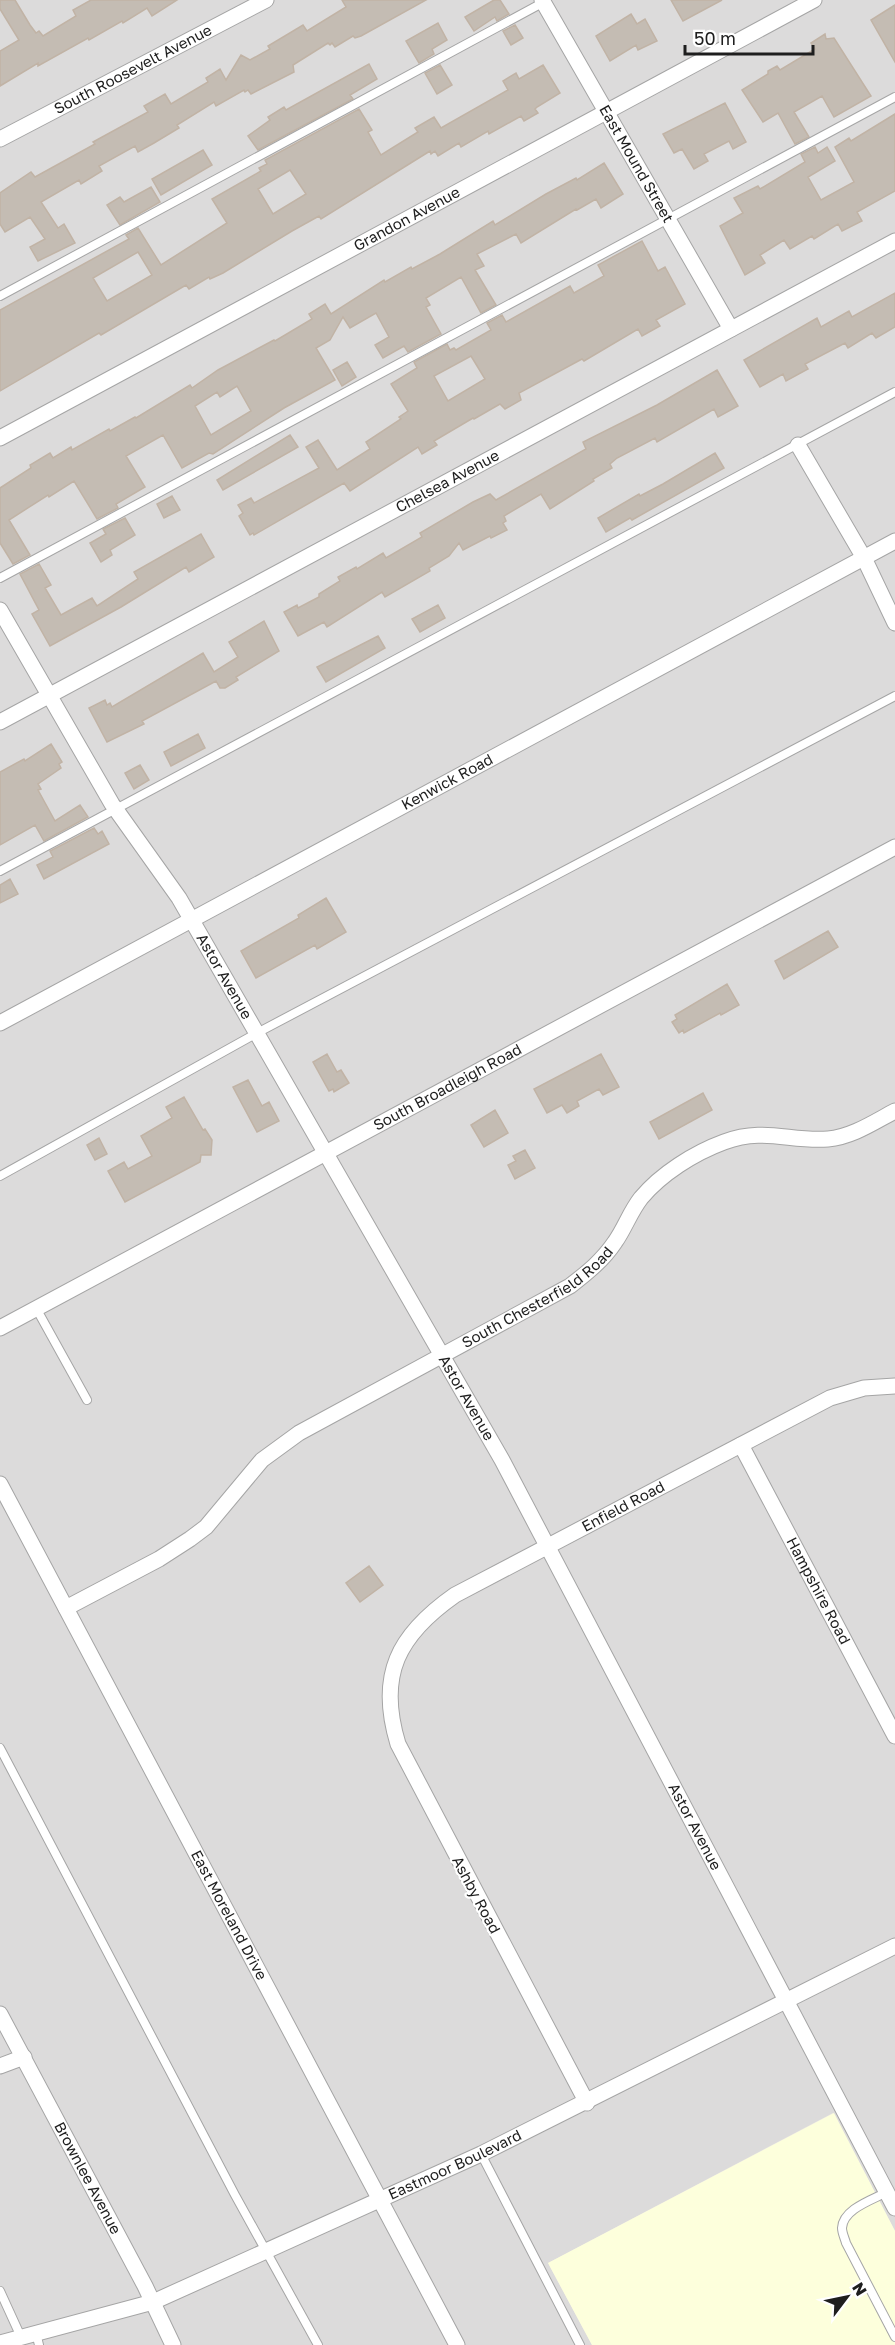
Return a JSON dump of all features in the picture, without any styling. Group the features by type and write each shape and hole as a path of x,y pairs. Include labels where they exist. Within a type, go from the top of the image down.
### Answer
{"street":[{"name":"South Roosevelt Avenue","path":"0,139 266,0"},
{"name":"Grandon Avenue","path":"0,438 814,0"},
{"name":"East Mound Street","path":"544,1 605,112 731,329"},
{"name":"Chelsea Avenue","path":"0,722 895,241"},
{"path":"798,445 864,558 895,623"},
{"name":"Kenwick Road","path":"0,1023 895,541"},
{"name":"Astor Avenue","path":"0,610 116,809 192,919 502,1460 895,2208"},
{"name":"South Broadleigh Road","path":"0,1328 895,847"},
{"name":"South Chesterfield Road","path":"66,1608 159,1559 206,1527 262,1460 298,1434 570,1286 588,1272 616,1241 640,1200 652,1186 673,1169 723,1142 743,1136 768,1134 828,1139 855,1131 895,1111"},
{"name":"Enfield Road","path":"391,1681 395,1662 404,1644 430,1613 455,1595 830,1398 864,1388 895,1386"},
{"name":"Hampshire Road","path":"741,1445 895,1736"},
{"name":"East Moreland Drive","path":"0,1484 457,2345"},
{"name":"Ashby Road","path":"391,1681 392,1724 406,1764 587,2103"},
{"name":"Eastmoor Boulevard","path":"0,2343 21,2337 38,2339 153,2302 266,2252 587,2103 895,1946"},
{"name":"Brownlee Avenue","path":"0,2014 153,2302 173,2345"},
{"path":"0,2066 24,2058"}],"lane":[{"path":"0,296 544,1"},
{"path":"0,578 895,97"},
{"path":"0,871 895,392"},
{"path":"0,1176 257,1033 895,696"},
{"path":"36,1308 87,1400"},
{"path":"0,1748 235,2195 318,2345"},
{"path":"481,2154 580,2345"},
{"path":"886,2192 852,2210 846,2217 842,2229 846,2243 895,2337"},
{"path":"0,2291 21,2337"}],"shaded area":[{"path":"0,0 895,0 895,2231 833,2113 548,2263 592,2345 0,2345"},
{"path":"834,2113 895,2231 895,2345 592,2345 548,2263"}],"building":[{"path":"0,0 15,0 36,33 39,31 43,36 76,16 73,10 91,0 177,0 152,16 147,8 123,23 122,21 89,40 88,38 38,66 38,63 0,86 0,51 19,40 0,9"},
{"path":"342,0 426,0 361,36 355,38 353,36 335,47 332,43 330,45 328,43 293,65 294,72 251,94 248,90 245,92 244,90 216,106 214,102 177,125 179,128 154,143 138,152 135,146 99,166 102,171 81,184 79,180 41,202 58,228 64,224 75,243 38,261 30,247 45,239 30,217 5,232 0,224 0,193 31,172 35,177 95,144 93,142 148,112 144,106 165,94 171,104 208,82 206,78 220,69 226,80 241,55 250,60 270,49 268,46 303,25 307,31 346,7"},
{"path":"494,0 500,0 509,14 497,21 495,17 474,31 465,17"},
{"path":"671,0 722,0 683,21"},
{"path":"895,5 895,62 871,20"},
{"path":"631,14 637,24 645,19 657,41 638,50 636,45 610,61 596,36"},
{"path":"438,23 447,40 432,49 434,54 419,63 406,41"},
{"path":"515,25 523,38 511,45 503,31"},
{"path":"825,34 826,39 834,38 871,96 834,117 822,96 794,112 809,137 795,144 778,113 763,122 742,90 768,74 768,71 777,66 780,70 815,49 811,43"},
{"path":"369,64 377,79 350,95 353,99 258,150 248,136 270,120 268,117 284,107 286,110"},
{"path":"440,65 452,85 437,94 425,73"},
{"path":"543,65 560,93 537,107 535,109 538,113 524,121 521,116 489,134 488,131 461,147 459,143 438,156 435,151 431,154 430,151 321,219 319,216 223,273 210,279 209,277 189,289 186,285 0,391 0,310 129,239 126,235 138,228 161,265 227,223 212,199 261,171 259,168 267,164 265,160 359,109 372,130 368,132 381,155 418,132 415,128 434,117 441,128 508,90 503,81 516,73 519,79","holes":["290,170 306,194 273,214 258,189","138,252 152,275 107,301 93,278"]},
{"path":"725,103 746,142 733,149 729,141 704,154 708,161 694,169 682,149 674,153 663,134"},
{"path":"895,114 895,191 857,212 862,221 842,231 838,224 814,239 812,236 790,249 784,240 760,255 765,263 745,275 720,226 743,213 734,198 758,186 760,189 805,162 801,154 815,147 818,153 827,147 835,161 808,177 821,200 854,182 835,147 849,138 851,141"},
{"path":"203,150 212,165 161,195 152,179"},
{"path":"604,163 623,194 601,208 596,199 521,243 516,234 477,254 484,266 475,270 496,305 481,313 461,277 426,298 430,305 426,307 441,334 408,352 404,346 383,358 375,345 389,337 376,313 350,328 343,317 330,340 316,348 335,380 284,408 213,454 209,453 182,468 163,435 126,456 145,487 116,504 118,508 97,519 74,481 49,497 48,495 9,520 30,555 13,564 0,543 0,488 31,468 30,465 50,453 53,458 71,447 72,450 109,429 110,431 136,418 190,385 192,388 218,370 312,319 309,314 325,304 331,314 384,280 385,282 411,267 412,269 493,221 495,225 546,194 576,178 577,180","holes":["237,386 251,411 211,435 195,406 217,392 220,397"]},
{"path":"151,187 160,202 120,225 107,205 120,197 124,202"},
{"path":"642,241 658,271 665,267 685,304 656,320 660,326 642,336 638,329 584,361 582,359 519,393 521,400 505,409 500,404 434,441 437,445 422,454 418,447 350,491 344,483 254,535 253,533 250,535 239,516 243,513 238,505 251,498 254,503 319,468 306,447 318,440 337,470 370,449 366,442 401,419 399,417 408,411 391,384 417,368 414,362 447,344 450,350 454,348 456,350 491,330 487,323 502,315 506,322 570,286 574,293 604,276 598,265","holes":["471,356 485,379 448,401 434,376"]},
{"path":"895,293 895,327 876,338 872,333 848,348 845,343 805,364 808,369 786,381 783,374 760,387 744,360 817,318 821,327 849,311 852,317"},
{"path":"347,362 356,377 342,386 333,370"},
{"path":"717,370 738,406 718,417 714,409 657,442 655,438 617,458 610,464 612,468 550,509 541,494 504,516 506,521 503,523 507,530 463,550 459,543 449,556 429,568 430,571 385,597 382,592 327,627 324,622 298,636 284,612 297,605 298,608 319,597 319,594 340,581 338,577 356,567 357,569 383,553 386,558 422,537 420,533 473,502 490,494 496,500 586,449 583,442 657,405"},
{"path":"290,435 298,447 223,490 217,480"},
{"path":"715,453 724,468 632,520 630,518 606,532 598,518 639,494 640,496 663,484"},
{"path":"172,496 180,510 164,518 157,504"},
{"path":"125,518 135,535 110,550 112,555 101,562 90,543 106,534 103,529"},
{"path":"201,534 214,557 189,572 186,567 121,607 50,646 32,614 39,610 20,574 39,564 51,585 45,588 61,615 92,598 97,606 138,579 134,572"},
{"path":"438,605 445,618 420,632 412,619"},
{"path":"264,621 279,651 236,677 238,680 225,688 220,688 216,681 142,721 144,724 107,742 89,708 105,700 107,705 110,703 112,707 203,653 214,672 238,657 229,642"},
{"path":"378,636 385,648 326,682 317,667"},
{"path":"198,734 205,748 171,766 164,752"},
{"path":"51,744 62,762 59,764 61,768 38,784 41,789 38,790 55,821 80,805 88,817 44,841 35,825 0,845 0,772 24,759 25,761"},
{"path":"140,765 149,780 134,789 125,773"},
{"path":"94,828 98,834 102,831 109,844 44,879 37,865 53,857 50,851"},
{"path":"10,879 18,894 0,903 0,885"},
{"path":"326,898 346,932 317,949 315,945 256,978 241,951 299,918 298,915"},
{"path":"828,931 838,947 784,979 775,961"},
{"path":"727,984 739,1005 684,1033 683,1030 679,1033 672,1022 677,1019 675,1015"},
{"path":"327,1054 337,1072 341,1070 349,1083 334,1092 333,1089 329,1091 313,1062"},
{"path":"601,1054 619,1087 603,1095 599,1089 577,1101 579,1106 567,1113 562,1105 547,1113 534,1089"},
{"path":"248,1080 262,1106 269,1102 279,1121 257,1132 233,1087"},
{"path":"703,1093 712,1110 659,1139 650,1122"},
{"path":"184,1097 203,1130 205,1129 212,1140 211,1155 201,1155 200,1162 125,1202 108,1171 124,1162 128,1169 152,1156 141,1136 172,1118 166,1107"},
{"path":"495,1110 508,1133 484,1147 471,1125"},
{"path":"99,1138 107,1154 95,1160 87,1145"},
{"path":"525,1150 535,1168 515,1179 508,1165 516,1161 513,1156"},
{"path":"369,1566 383,1585 360,1602 346,1583"}]}
